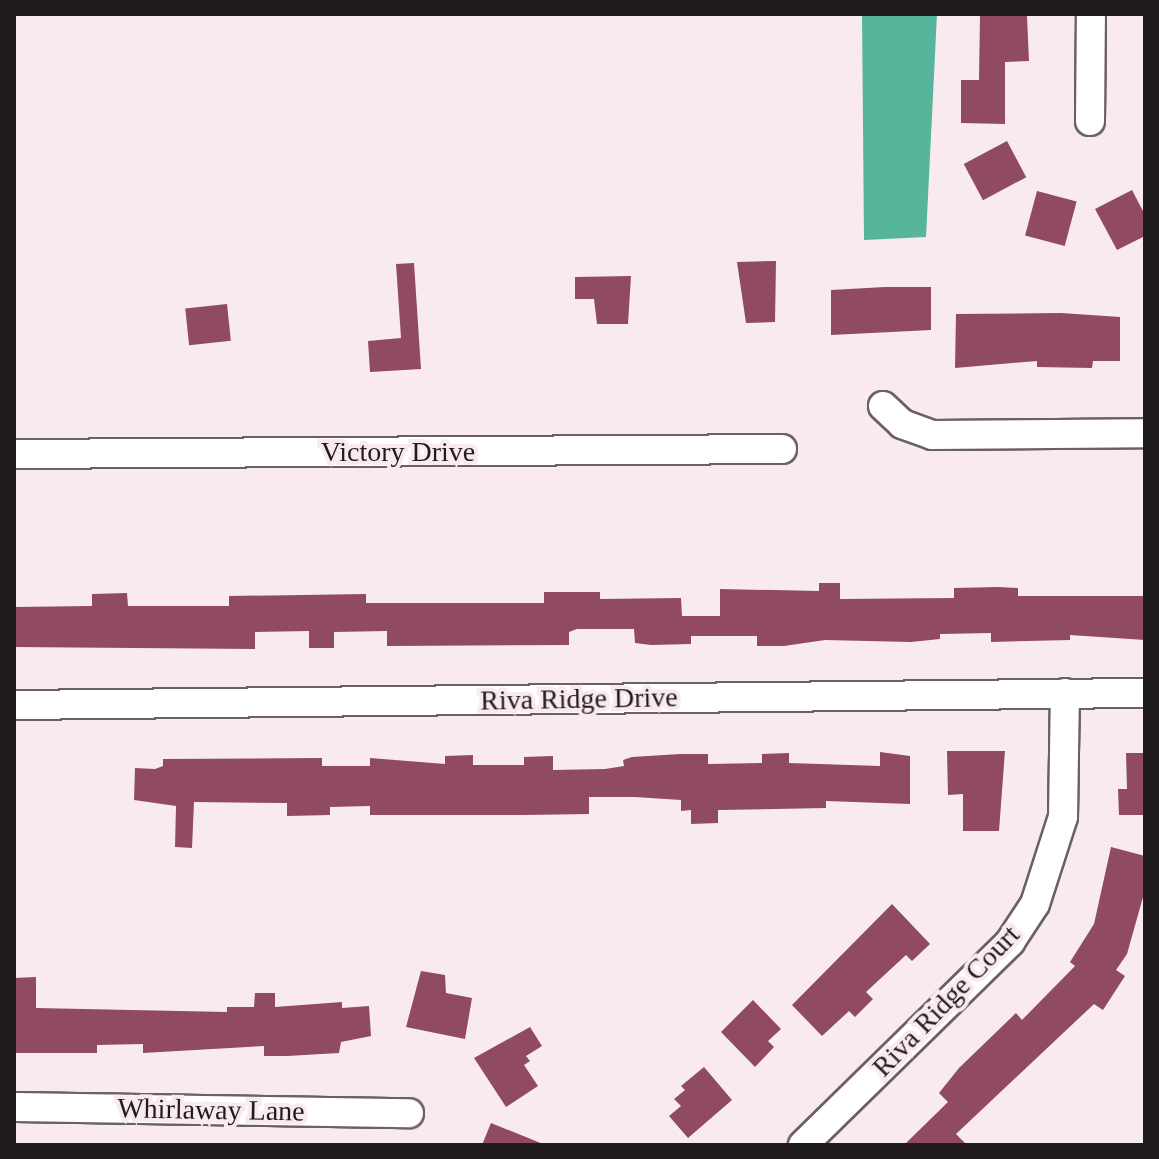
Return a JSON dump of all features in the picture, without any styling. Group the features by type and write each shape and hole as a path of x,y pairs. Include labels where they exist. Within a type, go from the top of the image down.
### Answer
{"street":[{"path":"1090,121 1091,14"},
{"path":"883,406 902,424 932,435 1145,433"},
{"name":"Victory Drive","path":"14,454 782,449"},
{"name":"Riva Ridge Court","path":"803,1145 1010,942 1035,904 1063,817 1065,693"},
{"name":"Riva Ridge Drive","path":"14,705 1145,693"},
{"name":"Whirlaway Lane","path":"14,1107 409,1113"}],"shaded area":[{"path":"862,14 937,14 926,237 864,240"}],"building":[{"path":"980,15 1027,16 1029,61 1005,62 1005,124 961,123 961,80 979,80"},
{"path":"1007,141 1026,177 983,200 964,164"},
{"path":"1132,190 1145,215 1145,236 1117,250 1095,209"},
{"path":"1037,191 1077,202 1065,246 1025,235"},
{"path":"776,261 775,322 746,323 737,262"},
{"path":"414,263 421,369 370,372 368,341 401,338 396,264"},
{"path":"631,276 628,324 597,324 594,299 575,299 575,277"},
{"path":"931,287 931,330 831,335 831,290"},
{"path":"227,304 231,341 189,345 185,308"},
{"path":"1061,313 1120,317 1120,361 1093,361 1092,368 1037,367 1037,361 955,368 956,314"},
{"path":"819,583 840,583 840,599 954,598 954,588 998,587 1018,588 1018,596 1145,596 1145,640 1070,635 1070,640 991,642 991,633 940,634 940,639 911,642 825,640 757,646 757,636 691,636 691,644 651,645 635,643 634,629 577,629 569,632 569,645 387,646 387,631 334,632 334,648 309,648 309,631 255,632 255,649 14,647 14,607 92,606 92,594 127,593 128,606 229,606 229,596 366,594 366,603 544,603 544,592 600,592 600,599 681,598 682,616 720,616 720,589 819,591"},
{"path":"947,751 1005,751 999,831 963,831 963,794 948,795"},
{"path":"880,752 910,756 910,804 826,801 826,808 718,810 718,823 691,824 691,810 681,811 681,800 635,797 589,797 589,814 524,815 370,815 370,806 330,807 330,815 287,816 287,803 194,802 192,848 175,847 176,806 134,800 135,768 155,769 163,766 163,759 322,758 322,766 370,766 370,758 445,764 445,756 473,755 473,765 524,765 524,757 553,756 553,770 605,769 624,766 623,760 632,757 680,754 708,754 708,764 762,763 762,754 789,753 789,763 880,766"},
{"path":"1126,753 1145,753 1145,815 1119,815 1118,789 1127,789"},
{"path":"1111,847 1145,856 1145,890 1127,954 1116,970 1125,976 1103,1010 1094,1004 956,1134 967,1145 904,1145 948,1102 939,1093 959,1068 1016,1013 1022,1020 1075,966 1070,962 1094,924"},
{"path":"892,904 930,944 912,961 906,955 866,992 873,999 855,1017 849,1011 822,1036 792,1005"},
{"path":"421,971 445,975 446,993 472,998 465,1039 406,1027"},
{"path":"36,977 36,1008 227,1012 227,1007 254,1007 255,993 275,993 275,1007 342,1002 342,1008 369,1006 371,1036 341,1042 339,1053 287,1056 264,1056 264,1046 143,1053 143,1044 97,1045 97,1053 14,1053 14,978"},
{"path":"753,1000 781,1029 768,1041 774,1047 755,1067 721,1032"},
{"path":"530,1027 542,1046 526,1056 530,1061 524,1065 538,1086 506,1107 474,1058"},
{"path":"704,1067 732,1100 688,1138 669,1116 681,1106 674,1099 685,1090 681,1086"},
{"path":"491,1123 543,1144 543,1145 482,1145"}]}
